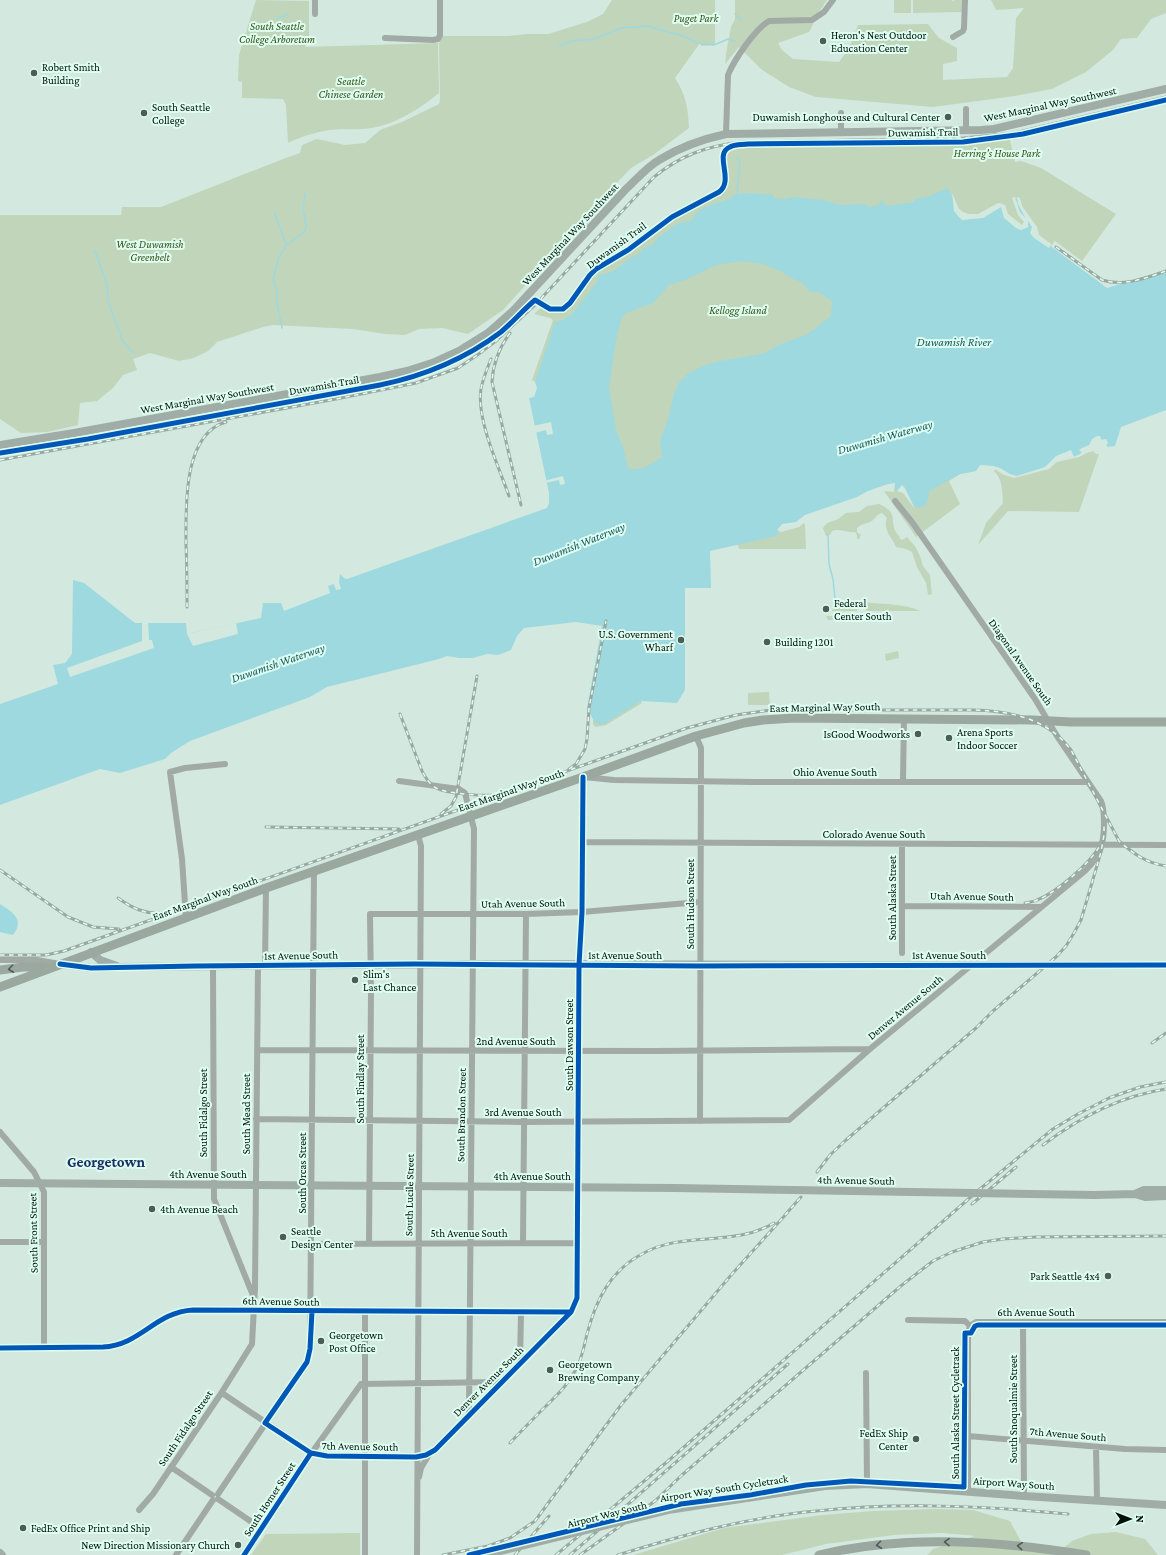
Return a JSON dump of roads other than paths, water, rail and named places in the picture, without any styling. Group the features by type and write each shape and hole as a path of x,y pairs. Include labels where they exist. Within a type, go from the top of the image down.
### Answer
{"highway":[{"name":"East Marginal Way South","path":"1048,720 1071,716 1166,717"},
{"name":"East Marginal Way South","path":"0,987 50,967 186,919 266,888 696,736 744,723 779,718 904,718 1048,720 1071,722 1166,722"},
{"path":"0,970 22,967 50,967"},
{"path":"819,1555 852,1548 885,1544 945,1542 1030,1547 1086,1555"}],"main road":[{"name":"West Marginal Way Southwest","path":"0,445 380,377 407,371 441,359 474,343 501,323 626,189 658,160 697,141 726,134 988,129 1008,126 1166,89"},
{"name":"1st Avenue South","path":"91,952 100,960 120,967"},
{"name":"1st Avenue South","path":"60,964 91,968 420,964 700,966 1166,965"},
{"name":"4th Avenue South","path":"0,1183 674,1188 1095,1195 1136,1194 1144,1197 1166,1196"},
{"name":"4th Avenue South","path":"1136,1194 1144,1190 1166,1190"},
{"name":"Airport Way South","path":"484,1555 668,1510 825,1486 867,1484 1024,1496 1166,1504"}],"street":[{"path":"315,0 315,14"},
{"path":"385,38 438,39 440,35 440,0"},
{"path":"726,134 728,75 744,47 764,24 769,21 812,20 824,12 833,0"},
{"path":"953,37 963,31 966,0"},
{"path":"966,109 966,130"},
{"path":"841,113 841,132"},
{"name":"Diagonal Avenue South","path":"895,501 920,534 1035,699 1103,806 1103,845"},
{"path":"903,781 904,718"},
{"name":"South Hudson Street","path":"696,736 700,748 700,1121"},
{"path":"186,919 182,859 170,772 185,768 226,764"},
{"name":"Ohio Avenue South","path":"583,777 614,780 700,781 1088,782"},
{"name":"South Dawson Street","path":"571,1312 577,1298 579,965 582,912 583,777"},
{"path":"399,781 460,789 465,793 472,816"},
{"name":"South Brandon Street","path":"470,1413 470,1187 474,914 474,829 472,816"},
{"name":"South Lucile Street","path":"417,1555 416,1457 421,914 421,846 418,835"},
{"name":"Colorado Avenue South","path":"583,842 700,844 1166,845"},
{"name":"South Alaska Street","path":"902,844 902,953"},
{"name":"Denver Avenue South","path":"789,1120 870,1049 1090,865 1096,858 1103,845"},
{"name":"South Orcas Street","path":"176,1555 307,1362 310,1349 312,1311 314,872"},
{"name":"South Mead Street","path":"254,1310 257,1050 266,888"},
{"name":"Utah Avenue South","path":"370,914 526,914 582,912 700,902"},
{"name":"Utah Avenue South","path":"902,906 1040,907"},
{"name":"South Findlay Street","path":"369,1243 370,914"},
{"path":"523,1243 526,914"},
{"name":"1st Avenue South","path":"0,960 37,960 60,964"},
{"name":"South Fidalgo Street","path":"213,966 214,1199 255,1300"},
{"name":"2nd Avenue South","path":"257,1050 579,1051 870,1049"},
{"name":"3rd Avenue South","path":"256,1119 524,1122 789,1120"},
{"name":"South Front Street","path":"0,1132 32,1168 44,1192 44,1348"},
{"path":"0,1242 44,1242"},
{"name":"5th Avenue South","path":"312,1244 578,1243"},
{"name":"6th Avenue South","path":"0,1348 103,1347 118,1345 136,1338 164,1317 179,1311 193,1310 571,1312"},
{"name":"South Fidalgo Street","path":"139,1510 151,1497 250,1349 253,1340 254,1310"},
{"path":"365,1311 365,1555"},
{"path":"520,1362 521,1312"},
{"name":"Denver Avenue South","path":"416,1457 430,1453 571,1312"},
{"name":"6th Avenue South","path":"908,1320 965,1321 970,1326 976,1322 1166,1322"},
{"name":"South Snoqualmie Street","path":"1023,1322 1024,1496"},
{"path":"968,1491 968,1333 970,1326"},
{"path":"866,1373 867,1484"},
{"path":"364,1383 501,1382"},
{"name":"South Homer Street","path":"244,1555 311,1453 357,1388 364,1383"},
{"name":"7th Avenue South","path":"222,1393 311,1453 327,1456 416,1457"},
{"name":"7th Avenue South","path":"968,1436 1096,1447 1166,1450"},
{"path":"1096,1447 1097,1500"},
{"path":"416,1489 421,1468 430,1453"},
{"path":"171,1467 262,1529"}],"water":[{"name":"Duwamish River","path":"947,188 951,193 958,210 962,214 968,215 986,212 1001,204 1007,214 1020,226 1025,224 1014,199 1019,200 1041,239 1107,288 1166,270 1166,410 1121,427 1115,446 1108,447 1106,445 1108,443 1106,439 1094,441 1091,448 1079,455 1057,462 1050,468 1015,476 1004,474 997,467 982,465 976,471 960,474 929,491 928,501 925,506 919,508 915,507 904,491 884,491 779,531 776,536 710,551 711,588 685,588 685,690 677,703 641,701 606,723 599,725 594,721 587,708 602,626 576,622 524,628 517,636 511,650 498,655 487,654 473,658 447,656 327,687 310,697 190,741 171,753 165,759 120,773 100,769 0,805 0,704 58,684 53,665 65,663 72,654 73,580 84,583 135,623 186,623 187,634 261,618 263,603 281,603 284,611 330,593 328,586 334,584 336,590 341,589 339,582 340,574 347,579 547,508 549,503 549,493 529,398 534,397 537,388 535,382 555,322 561,321 572,314 597,282 598,275 615,270 627,260 640,253 645,247 652,245 659,237 677,224 692,220 694,216 702,209 727,200 737,194 751,193 773,195 774,198 784,199 794,197 824,200 840,205 865,204 868,207 879,205 880,201 882,201 886,206 914,202 915,199 930,196","holes":["742,261 763,264 802,282 810,292 819,292 833,302 830,317 806,335 781,344 762,354 720,361 703,366 689,373 680,381 674,393 669,416 660,441 662,457 641,468 628,468 623,447 616,430 609,387 621,319 626,313 653,303 669,285 685,280 716,265"]},
{"path":"0,904 13,913 18,921 18,925 13,935 0,932"}],"waterway":[{"path":"277,17 286,16 287,13"},
{"path":"735,14 742,21"},
{"path":"559,46 572,41 594,39 621,28 647,26 686,37 697,43 714,45 728,39 735,41"},
{"path":"737,157 740,163 737,194"},
{"path":"282,328 277,304 277,292 273,280 279,257 285,247 305,231 306,225 303,209 305,194"},
{"path":"274,212 286,244"},
{"path":"95,251 107,284 108,301 122,340 133,353"},
{"path":"828,535 829,564 833,579 835,599"}],"railway":[{"path":"0,460 416,383 458,368 496,341 534,306 654,177 684,157 706,149 742,142 963,138 1014,133 1166,97"},
{"path":"1056,247 1102,280 1110,282 1118,283 1134,281 1166,271"},
{"path":"510,333 497,356 492,382 521,505"},
{"path":"491,359 484,377 480,401 489,443 509,496"},
{"path":"187,607 186,513 190,475 194,457 201,441 212,429 226,422"},
{"path":"569,769 576,764 585,749 589,708 606,621"},
{"path":"441,814 451,806 456,797 477,676"},
{"path":"0,955 46,955 64,951 687,728 736,715 771,710 973,710 1001,712 1027,718 1051,730 1071,750 1119,841 1130,850 1152,863 1166,866"},
{"path":"400,714 422,771 431,785 441,790 456,793 496,795"},
{"path":"817,1172 830,1155 846,1140 976,1028 993,1011 1056,957 1066,946 1081,920 1101,852 1104,826"},
{"path":"266,827 399,829"},
{"path":"1025,903 1045,896 1062,885 1088,861 1099,847"},
{"path":"0,870 68,917 93,927 119,929"},
{"path":"118,898 145,912 164,913"},
{"path":"1152,1043 1166,1033"},
{"path":"556,1555 668,1461 980,1189 1053,1129 1109,1098 1140,1087 1166,1082"},
{"path":"1043,1145 1071,1125 1101,1109 1117,1102 1149,1092 1166,1089"},
{"path":"972,1204 1016,1167"},
{"path":"785,1215 801,1197"},
{"path":"443,1555 488,1546 510,1538 535,1521 621,1405 732,1274 788,1212"},
{"path":"510,1443 558,1394 572,1376 581,1358 591,1321 600,1298 613,1278 621,1269 642,1254 658,1247 691,1240 742,1235 758,1231 774,1223"},
{"path":"580,1555 655,1501 682,1475 837,1341 902,1285 933,1261 952,1252 983,1242 1003,1239 1036,1237 1166,1236"},
{"path":"570,1555 788,1364"},
{"path":"618,1555 741,1522 791,1514 848,1508 942,1506 1068,1514"},
{"path":"515,1555 549,1516"}],"place":[{"name":"Heron's Nest Outdoor Education Center","path":"823,41"},
{"name":"Robert Smith Building","path":"34,73"},
{"name":"South Seattle College","path":"144,113"},
{"name":"Duwamish Longhouse and Cultural Center","path":"948,117"},
{"name":"Federal Center South","path":"826,609"},
{"name":"U.S. Government Wharf","path":"681,640"},
{"name":"Building 1201","path":"767,642"},
{"name":"IsGood Woodworks","path":"918,734"},
{"name":"Arena Sports Indoor Soccer","path":"949,738"},
{"name":"Slim's Last Chance","path":"355,980"},
{"name":"4th Avenue Beach","path":"152,1209"},
{"name":"Seattle Design Center","path":"283,1237"},
{"name":"Park Seattle 4x4","path":"1108,1276"},
{"name":"Georgetown Post Office","path":"321,1341"},
{"name":"Georgetown Brewing Company","path":"550,1370"},
{"name":"FedEx Ship Center","path":"916,1439"},
{"name":"FedEx Office Print and Ship","path":"23,1528"},
{"name":"New Direction Missionary Church","path":"238,1545"}],"district":[{"name":"Georgetown","path":"106,1162"}],"park label":[{"name":"Puget Park","path":"696,18"},
{"name":"South Seattle College Arboretum","path":"277,32"},
{"name":"Seattle Chinese Garden","path":"351,87"},
{"name":"Herring's House Park","path":"997,153"},
{"name":"West Duwamish Greenbelt","path":"150,250"},
{"name":"Kellogg Island","path":"738,310"}],"water label":[{"name":"Duwamish Waterway","path":"885,437"},
{"name":"Duwamish Waterway","path":"579,544"},
{"name":"Duwamish Waterway","path":"278,663"}]}
